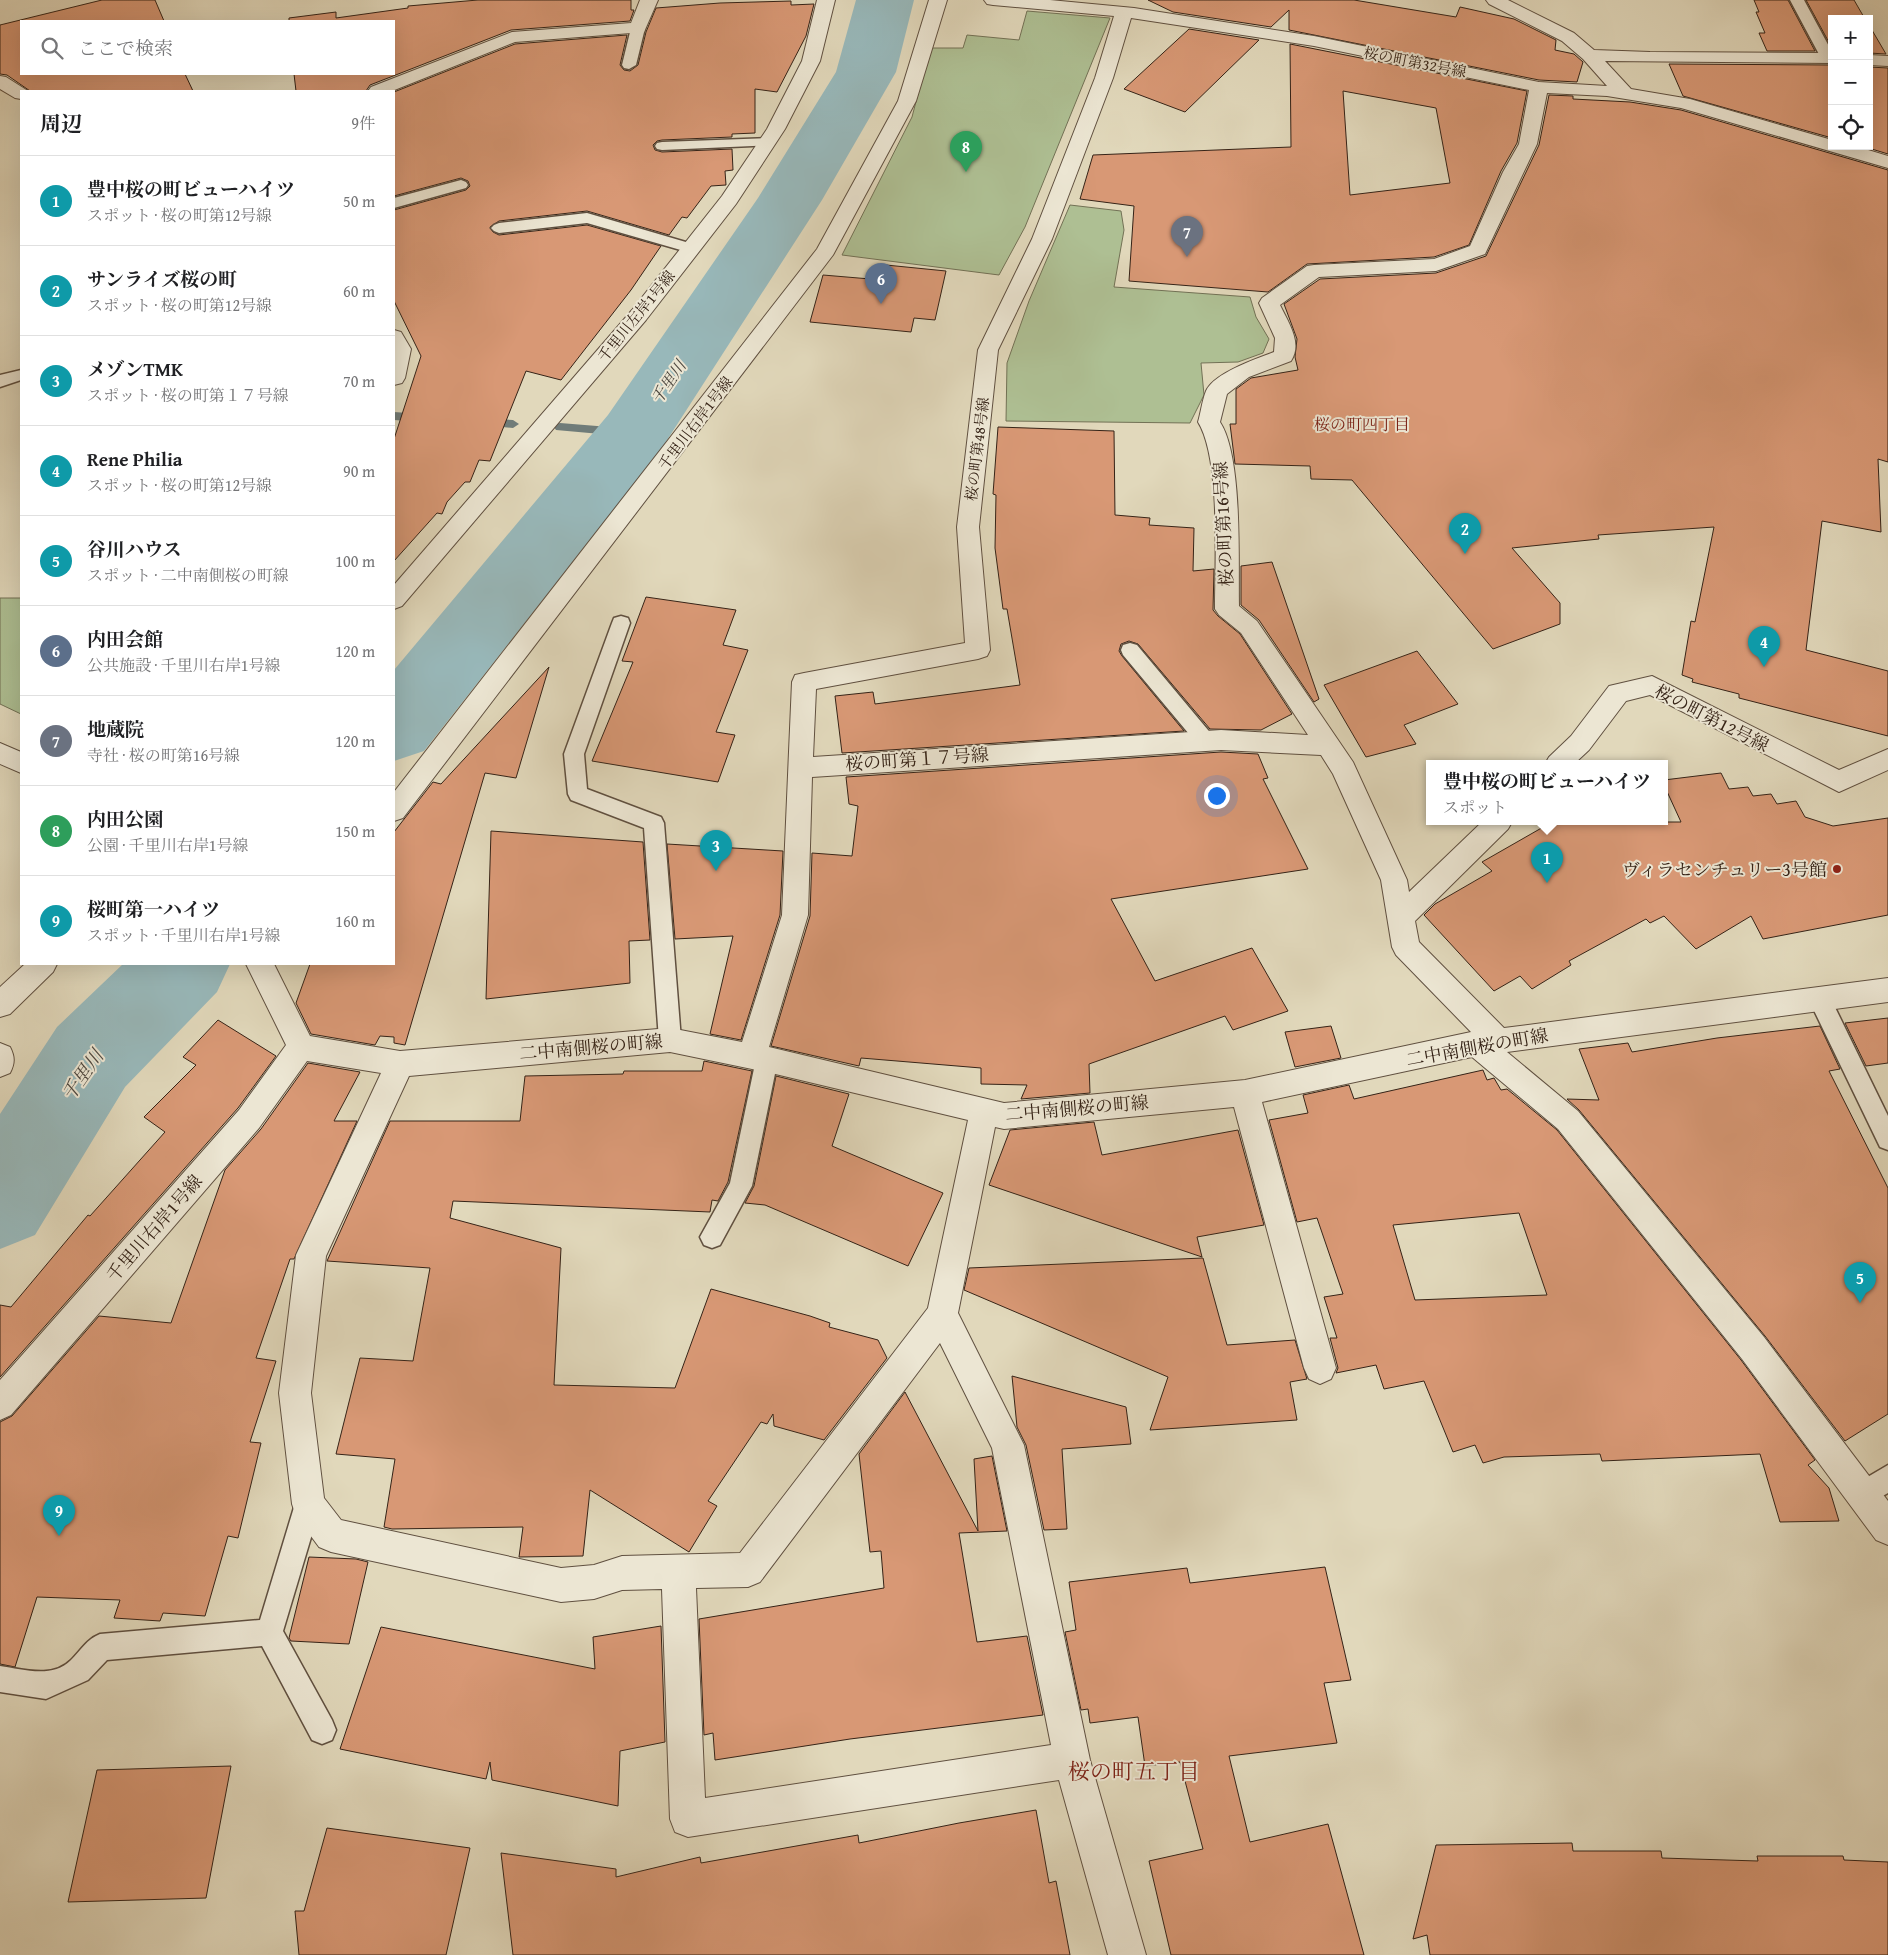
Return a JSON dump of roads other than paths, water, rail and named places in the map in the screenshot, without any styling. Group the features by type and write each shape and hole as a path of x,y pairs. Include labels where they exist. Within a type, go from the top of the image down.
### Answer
{"street":[{"path":"380,90 512,37 638,28 649,0"},
{"name":"千里川左岸1号線","path":"395,599 640,314 729,200 768,142 811,61 826,0"},
{"name":"千里川右岸1号線","path":"395,810 826,252 907,101 938,0"},
{"name":"桜の町第32号線","path":"993,0 1128,6 1150,15 1314,41 1539,87 1624,93 1683,103 1828,145"},
{"path":"1495,0 1568,37 1624,93"},
{"name":"桜の町第48号線","path":"800,768 804,682 978,650 968,527 988,350 1042,239 1104,78 1128,6"},
{"path":"1589,56 1627,58 1782,56 1828,58"},
{"path":"1873,60 1888,61"},
{"path":"0,81 20,93"},
{"name":"桜の町第16号線","path":"1539,87 1528,144 1513,172 1478,250 1436,265 1314,271 1269,303 1285,338 1284,356 1242,372 1217,391 1209,422 1216,433 1225,491 1227,609 1250,627 1344,769 1394,880 1406,947 1487,1042 1568,1120 1753,1348 1888,1528"},
{"name":"桜の町第32号線","path":"1847,150 1888,162"},
{"path":"395,338 401,349 395,374"},
{"name":"桜の町第12号線","path":"1562,760 1580,743 1618,693 1652,685 1839,782 1888,759"},
{"name":"桜の町第１７号線","path":"800,768 1221,740 1329,746"},
{"path":"0,753 20,763"},
{"path":"759,1058 795,915 800,768"},
{"path":"1401,918 1496,825"},
{"path":"0,1005 42,965"},
{"path":"265,966 301,1046"},
{"name":"二中南側桜の町線","path":"301,1046 400,1064 670,1040 759,1058 1004,1116 1244,1093 1487,1042 1888,990"},
{"name":"千里川右岸1号線","path":"0,1404 249,1119 286,1064 301,1046"},
{"path":"0,1056 0,1064"},
{"path":"400,1064 311,1255 295,1393 308,1504 331,1535 561,1585 594,1582 622,1572 748,1570 866,1417 942,1314 984,1111"},
{"path":"1244,1093 1320,1368"},
{"path":"942,1314 1008,1445 1072,1760 1127,1955"},
{"path":"678,1571 688,1819 1072,1760"}],"lane":[{"path":"1797,0 1828,54"},
{"path":"629,65 638,28"},
{"path":"662,146 768,142"},
{"path":"395,203 461,185"},
{"path":"499,228 587,218 691,248"},
{"path":"0,381 20,375"},
{"path":"620,623 574,754 578,794 654,823 670,1040"},
{"path":"1130,650 1206,741"},
{"path":"1820,1000 1888,1140"},
{"path":"712,1237 741,1186 759,1058"},
{"path":"1862,1494 1888,1478"},
{"path":"308,1504 269,1632 322,1730"},
{"path":"0,1679 46,1686 79,1671 100,1646 269,1632"}],"waterway":[{"name":"千里川","path":"395,727 634,433 789,200 866,72 885,0"},
{"path":"395,416 422,418"},
{"path":"485,422 513,424"},
{"path":"560,427 634,433"},
{"name":"千里川","path":"0,1202 91,1057 183,965"}],"place":[{"name":"内田公園","path":"966,172"},
{"name":"地蔵院","path":"1187,257"},
{"name":"内田会館","path":"881,304"},
{"name":"サンライズ桜の町","path":"1465,554"},
{"name":"Rene Philia","path":"1764,667"},
{"name":"ヴィラセンチュリー3号館","path":"1837,869"},
{"name":"メゾンTMK","path":"716,871"},
{"name":"豊中桜の町ビューハイツ","path":"1547,883"},
{"name":"谷川ハウス","path":"1860,1303"},
{"name":"桜町第一ハイツ","path":"59,1536"}],"district":[{"name":"桜の町四丁目","path":"1362,424"},
{"name":"桜の町五丁目","path":"1134,1771"}]}
